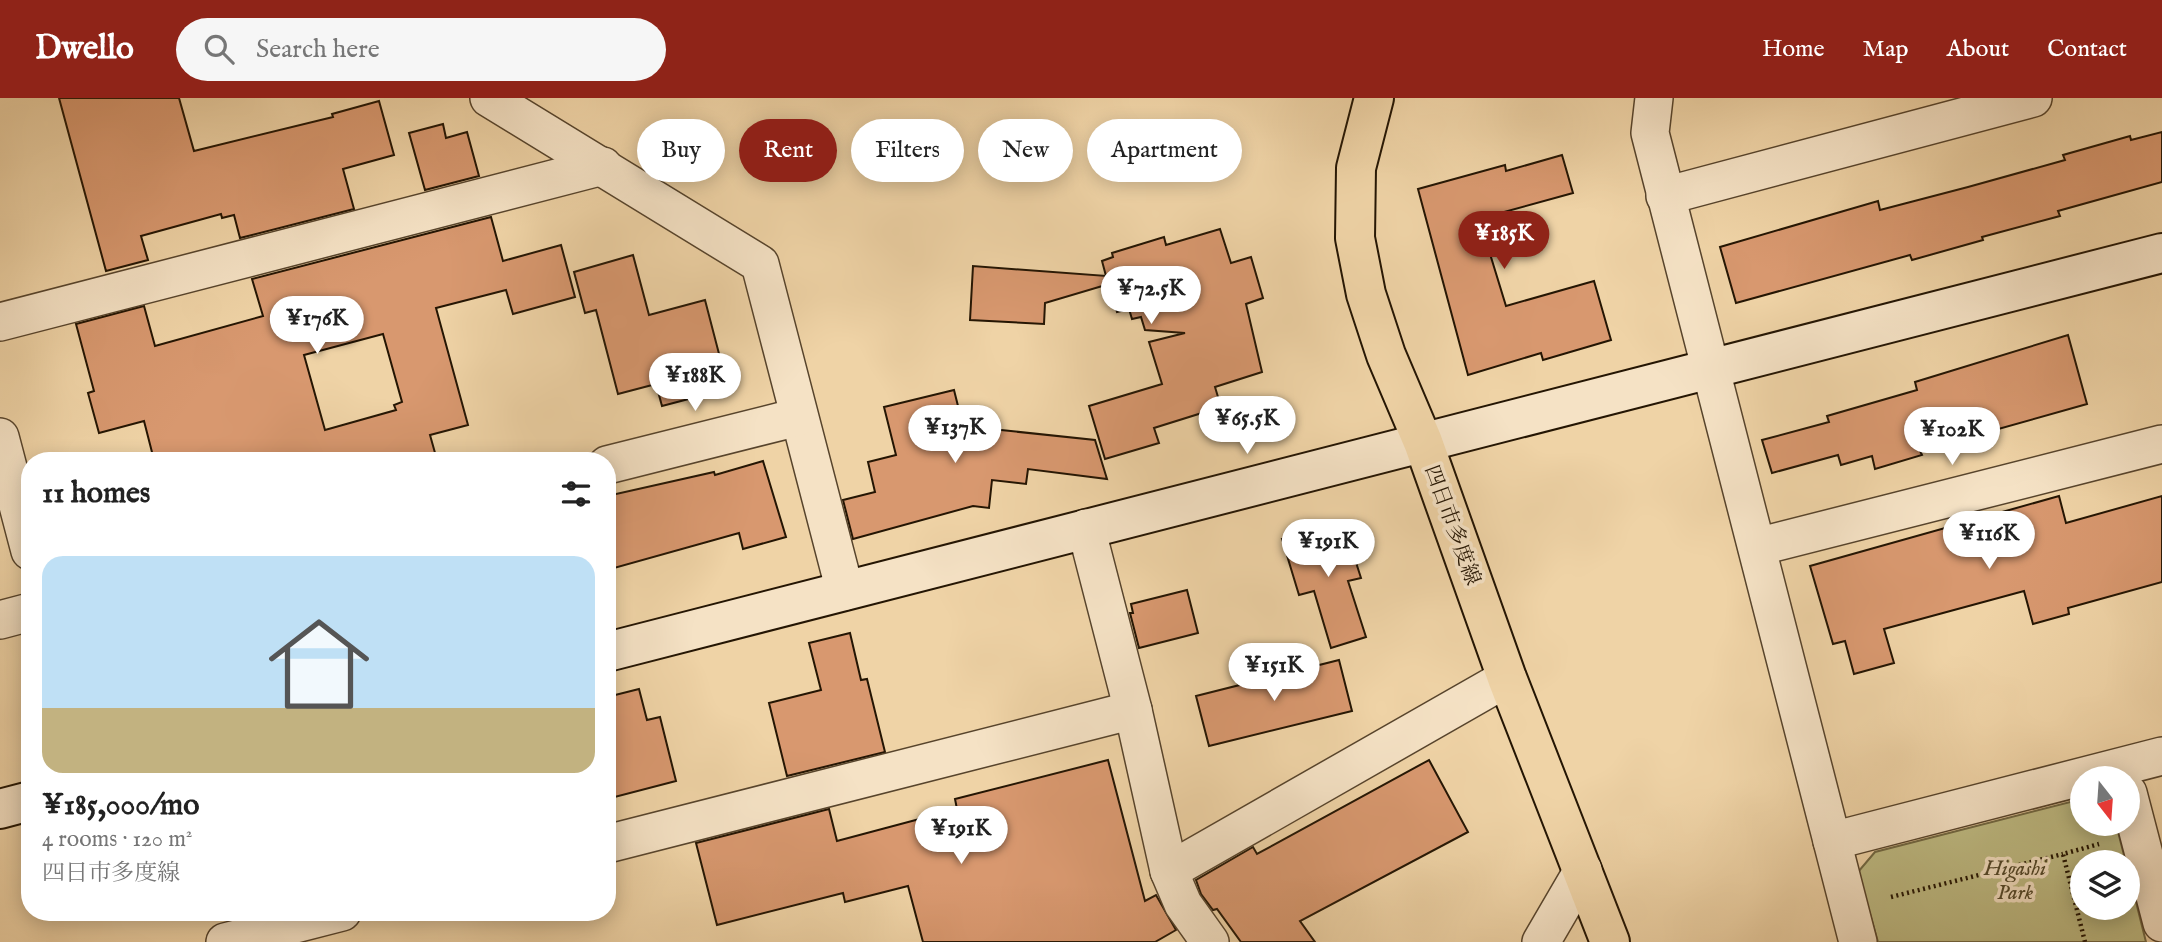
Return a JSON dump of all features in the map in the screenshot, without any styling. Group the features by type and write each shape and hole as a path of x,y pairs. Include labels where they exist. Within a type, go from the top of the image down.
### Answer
{"main road":[{"name":"四日市多度線","path":"1374,98 1356,168 1355,238 1366,294 1385,355 1423,442 1507,678 1610,942"}],"street":[{"path":"489,98 760,264 845,591"},
{"path":"1654,98 1650,133 1858,942"},
{"path":"1665,195 2033,98"},
{"path":"0,323 603,166"},
{"path":"616,650 1709,367 2162,253"},
{"path":"616,463 798,417"},
{"path":"0,437 21,517"},
{"path":"1757,547 2162,444"},
{"path":"1086,528 1133,710 1169,871 1183,904 1210,942"},
{"path":"0,620 21,614"},
{"path":"1169,871 1507,678"},
{"path":"616,842 1133,710"},
{"path":"2140,769 2162,756"},
{"path":"1832,841 2070,790"},
{"path":"0,809 21,803"},
{"path":"2140,836 2162,923"},
{"path":"1541,942 1583,870"},
{"path":"225,942 298,921"}],"path":[{"path":"1879,900 2128,836"},
{"path":"2063,854 2085,942"}],"green space":[{"name":"Higashi Park","path":"2070,802 2070,836 2119,836 2123,850 2070,850 2070,920 2140,918 2146,942 1878,942 1858,872 1875,852"}],"building":[{"path":"59,98 179,98 194,151 333,117 332,114 379,101 394,155 343,169 354,209 240,238 234,215 222,218 221,214 141,236 148,260 106,271"},
{"path":"443,124 446,138 467,132 479,176 425,190 409,133"},
{"path":"2162,132 2162,182 2058,211 2060,216 1982,237 1983,240 1912,260 1910,255 1736,303 1720,247 1878,201 1880,210 2065,160 2063,155 2130,136 2131,140"},
{"path":"1562,155 1573,193 1482,218 1483,231 1506,306 1594,281 1611,340 1543,360 1541,353 1468,375 1418,189 1505,165 1506,171"},
{"path":"491,217 503,261 561,245 575,297 513,314 506,290 436,308 468,425 430,435 435,452 152,452 144,421 99,433 88,393 94,391 76,324 144,306 155,346 263,316 252,279","holes":["383,334 402,402 394,405 396,410 325,430 304,355"]},
{"path":"1220,229 1231,263 1251,257 1263,298 1246,304 1262,372 1215,387 1221,407 1154,428 1159,443 1105,459 1089,406 1162,384 1149,342 1185,333 1145,330 1141,317 1132,319 1129,309 1117,312 1109,284 1045,303 1044,324 970,320 973,266 1106,276 1102,261 1113,257 1112,253 1164,237 1166,245"},
{"path":"633,255 649,315 705,300 724,373 715,376 719,391 662,406 656,384 618,394 596,310 585,313 574,272"},
{"path":"2068,335 2087,404 1920,451 1922,455 1875,469 1872,456 1841,465 1838,455 1772,473 1762,440 1829,422 1827,416 1917,390 1915,382"},
{"path":"954,390 963,426 1095,440 1107,479 1028,469 1026,484 992,480 989,508 973,506 853,539 843,500 875,492 868,462 896,455 884,407"},
{"path":"763,461 786,537 743,549 739,533 616,567 616,494 714,472 715,475"},
{"path":"2059,496 2066,523 2162,496 2162,582 2068,608 2069,614 2033,624 2024,591 1884,629 1894,663 1854,674 1845,641 1833,644 1810,566"},
{"path":"1343,522 1361,578 1348,581 1366,637 1331,648 1314,591 1299,595 1282,539"},
{"path":"1187,590 1198,633 1139,648 1130,613 1133,613 1131,604"},
{"path":"850,633 861,680 867,679 885,752 787,776 769,703 821,690 809,643"},
{"path":"1339,660 1352,711 1209,746 1196,696"},
{"path":"639,689 647,720 660,717 676,781 616,797 616,695"},
{"path":"1108,760 1145,901 1156,895 1176,930 1155,942 923,942 908,886 845,902 843,893 717,925 696,843 829,809 837,841 957,809 955,799"},
{"path":"1429,760 1468,832 1300,921 1315,942 1241,942 1217,909 1213,910 1201,894 1196,880 1253,847 1257,854"}]}
